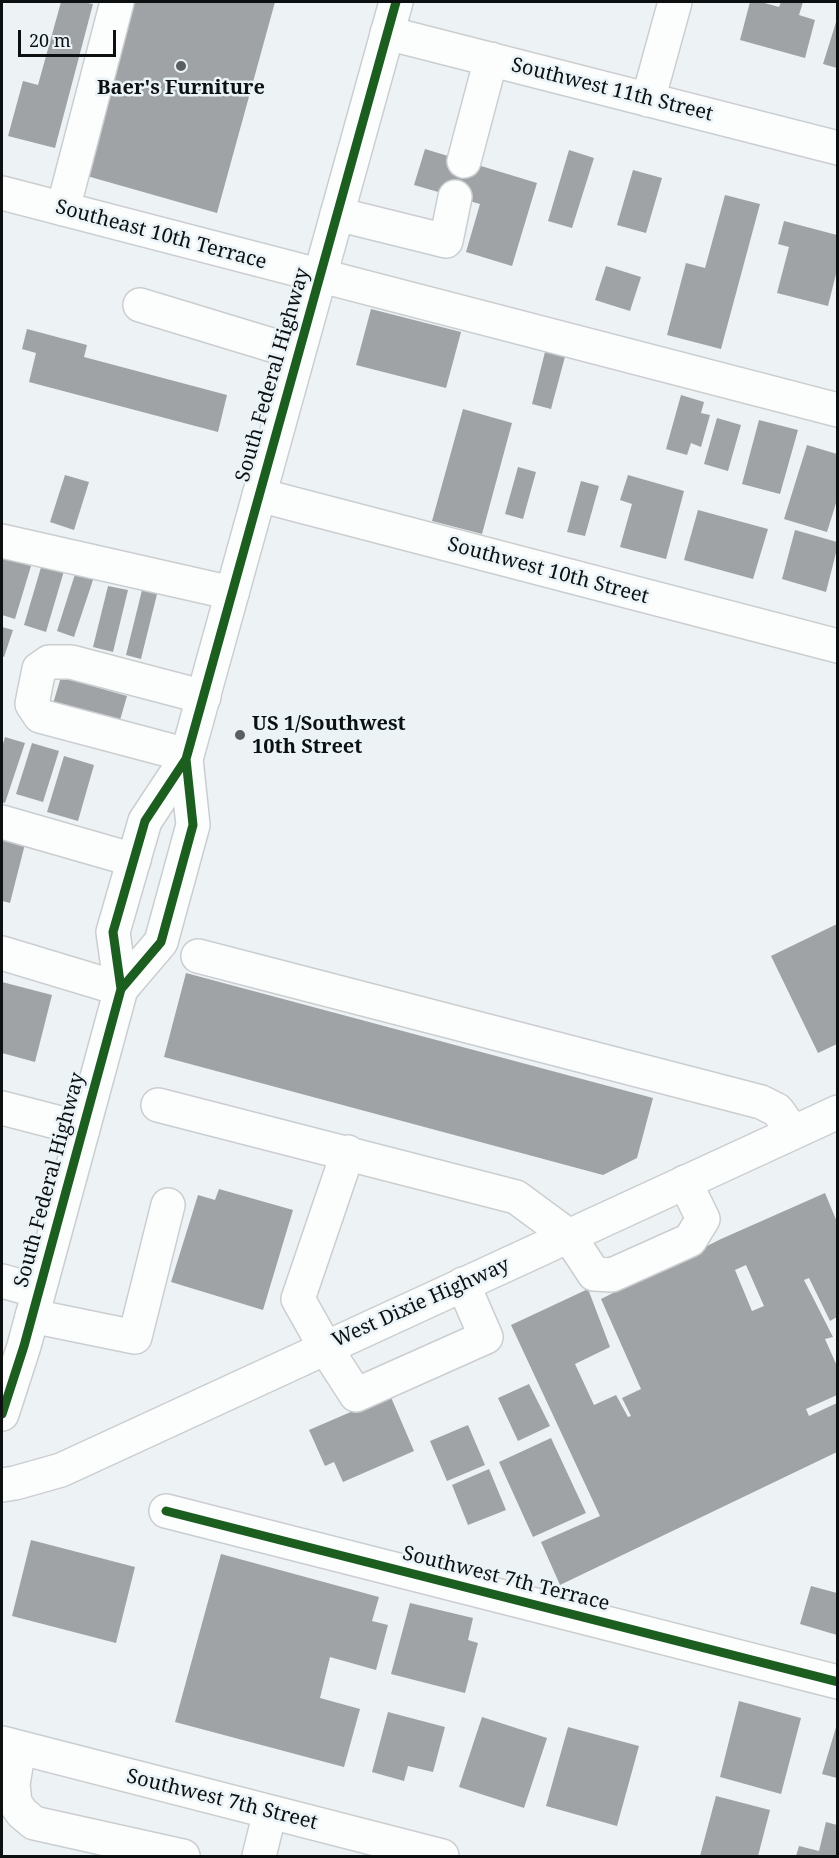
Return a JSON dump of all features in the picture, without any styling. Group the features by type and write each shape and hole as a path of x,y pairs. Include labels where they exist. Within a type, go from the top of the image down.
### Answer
{"main road":[{"path":"63,209 117,2"},
{"name":"South Federal Highway","path":"2,1414 35,1303 121,989 113,932 145,821 186,757 396,2"},
{"path":"648,100 675,2"},
{"name":"Southwest 11th Street","path":"387,33 837,148"},
{"path":"464,161 491,59"},
{"name":"Southeast 10th Terrace","path":"2,193 837,410"},
{"path":"337,214 446,241 455,197"},
{"path":"140,305 298,353"},
{"name":"Southwest 10th Street","path":"259,495 837,646"},
{"path":"2,541 232,593"},
{"path":"186,757 40,716 32,704 39,669 49,662 71,662 204,697"},
{"name":"South Federal Highway","path":"121,989 161,942 193,825 186,757"},
{"path":"2,822 134,860"},
{"path":"2,953 121,989"},
{"path":"198,956 761,1102 777,1110 793,1132"},
{"path":"158,1105 516,1197 569,1236 594,1274 612,1275 690,1240 703,1219 685,1182"},
{"path":"2,1108 83,1129"},
{"name":"West Dixie Highway","path":"2,1485 61,1470 837,1112"},
{"path":"348,1152 298,1299 356,1395 486,1337 463,1284"},
{"path":"2,1281 35,1303 135,1337 168,1205"},
{"name":"Southwest 7th Terrace","path":"169,1511 837,1682"},
{"path":"10,1746 15,1803 22,1813 34,1823 183,1857"},
{"name":"Southwest 7th Street","path":"10,1746 270,1812 352,1845 437,1856"},
{"path":"259,1857 270,1812"}],"building":[{"path":"61,2 93,4 55,148 8,136 23,81 38,85"},
{"path":"135,2 275,2 217,213 87,176"},
{"path":"750,2 761,2 779,7 781,2 803,2 799,15 815,20 805,58 740,40"},
{"path":"837,19 837,68 823,64"},
{"path":"425,149 537,183 512,266 466,252 480,204 414,185"},
{"path":"569,150 594,158 572,228 548,221"},
{"path":"633,170 662,178 646,233 617,225"},
{"path":"725,195 760,204 721,349 667,335 686,263 705,268"},
{"path":"784,221 837,235 837,270 828,306 777,293 789,247 778,244"},
{"path":"606,266 641,277 630,311 595,300"},
{"path":"371,309 461,332 446,388 356,365"},
{"path":"27,329 87,345 84,357 227,395 218,432 29,382 36,353 22,349"},
{"path":"546,348 566,353 551,409 532,404"},
{"path":"681,395 704,402 701,413 710,415 701,447 691,443 687,455 666,449"},
{"path":"463,409 512,423 482,534 432,521"},
{"path":"717,418 741,425 728,471 704,464"},
{"path":"759,420 798,430 780,494 742,484"},
{"path":"807,445 837,454 837,500 827,532 784,519"},
{"path":"518,467 536,472 523,519 505,514"},
{"path":"65,475 89,482 74,530 50,522"},
{"path":"628,475 684,491 666,559 620,547 632,504 620,500"},
{"path":"581,481 599,486 585,536 567,532"},
{"path":"698,510 768,529 753,579 684,560"},
{"path":"795,530 837,542 826,592 782,579"},
{"path":"2,558 31,566 15,619 2,615"},
{"path":"42,564 64,571 46,632 24,625"},
{"path":"76,571 94,577 74,637 57,631"},
{"path":"108,586 128,590 113,652 93,647"},
{"path":"143,586 158,590 141,659 126,655"},
{"path":"2,627 13,630 4,657 2,656"},
{"path":"61,677 127,696 118,727 52,707"},
{"path":"5,737 25,743 5,803 2,802 2,747"},
{"path":"32,743 59,751 43,802 16,794"},
{"path":"64,756 94,765 78,821 47,812"},
{"path":"2,838 25,844 10,903 2,901"},
{"path":"837,924 837,1044 818,1053 771,956"},
{"path":"186,973 653,1098 637,1158 603,1175 164,1057"},
{"path":"2,982 52,995 35,1062 2,1053"},
{"path":"219,1189 293,1210 263,1310 171,1282 198,1195 215,1200"},
{"path":"825,1193 837,1222 837,1317 830,1321 809,1278 804,1280 833,1337 825,1339 837,1366 837,1395 806,1409 809,1416 837,1403 837,1452 560,1585 541,1542 600,1516 511,1325 588,1289 610,1347 575,1364 594,1405 616,1395 628,1417 631,1416 622,1398 641,1389 601,1299 721,1239","holes":["746,1265 764,1306 752,1311 735,1270"]},
{"path":"529,1384 550,1426 518,1441 498,1398"},
{"path":"390,1395 414,1451 343,1482 334,1462 325,1466 309,1430"},
{"path":"468,1425 485,1465 447,1481 430,1441"},
{"path":"551,1438 586,1513 533,1537 499,1462"},
{"path":"489,1469 506,1510 468,1525 452,1485"},
{"path":"31,1540 135,1567 116,1643 12,1616"},
{"path":"221,1554 379,1597 372,1621 388,1625 376,1670 330,1657 320,1698 360,1709 344,1767 175,1722"},
{"path":"811,1586 837,1593 837,1635 800,1624"},
{"path":"410,1603 473,1618 468,1640 478,1643 465,1693 391,1674"},
{"path":"739,1701 801,1718 781,1794 720,1777"},
{"path":"388,1712 445,1727 433,1772 408,1766 404,1781 372,1772"},
{"path":"482,1717 547,1738 524,1808 459,1787"},
{"path":"837,1724 837,1778 822,1774"},
{"path":"568,1727 639,1746 617,1826 546,1806"},
{"path":"716,1796 770,1810 758,1856 700,1856"},
{"path":"826,1822 837,1825 837,1856 796,1856 799,1846 819,1851"}],"cycle path":[{"path":"2,1414 24,1346 121,989 113,932 145,821 186,759 396,2"},
{"path":"121,989 161,942 193,825 186,759"},
{"path":"166,1511 838,1682"}],"place":[{"name":"Baer's Furniture","path":"181,66"},
{"name":"US 1/Southwest 10th Street","path":"240,735"}]}
